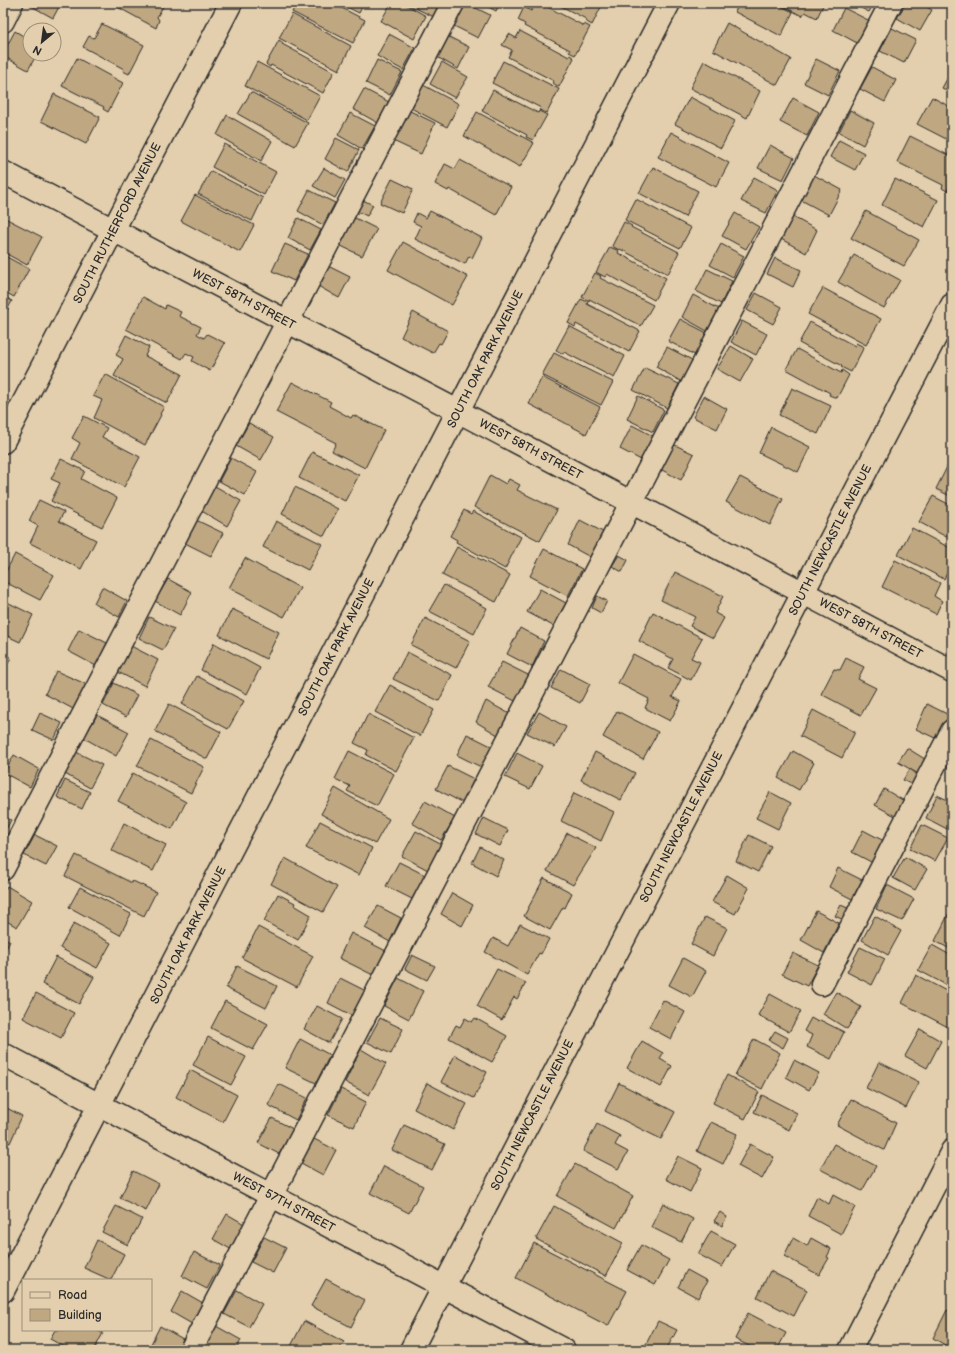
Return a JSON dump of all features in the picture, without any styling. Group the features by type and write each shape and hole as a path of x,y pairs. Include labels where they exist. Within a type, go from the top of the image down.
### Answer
{"street":[{"path":"3,21 12,3"},
{"name":"SOUTH RUTHERFORD AVENUE","path":"3,442 231,3"},
{"path":"3,869 453,3"},
{"name":"SOUTH OAK PARK AVENUE","path":"3,1292 669,3"},
{"path":"191,1350 891,3"},
{"name":"WEST 58TH STREET","path":"3,172 952,670"},
{"name":"SOUTH NEWCASTLE AVENUE","path":"411,1350 952,305"},
{"path":"822,984 952,731"},
{"name":"WEST 57TH STREET","path":"3,1054 564,1350"},
{"path":"850,1350 952,1151"}],"building":[{"path":"26,3 61,3 53,18"},
{"path":"165,3 157,17 159,20 156,28 112,4"},
{"path":"297,3 332,3 365,20 353,43 292,12"},
{"path":"339,3 364,3 359,13"},
{"path":"391,3 403,3 426,16 414,39 381,21"},
{"path":"405,3 440,3 434,17"},
{"path":"466,3 490,15 478,38 454,26"},
{"path":"481,3 500,3 496,11"},
{"path":"536,3 540,3 584,26 584,24 590,27 575,55 569,52 570,50 524,26 525,24 518,20 524,7 531,11"},
{"path":"555,3 603,3 592,25 585,21 586,19"},
{"path":"739,3 775,3 793,12 781,36 735,12"},
{"path":"778,3 824,3 817,18 805,12 802,16"},
{"path":"851,3 874,3 869,12"},
{"path":"906,3 920,3 932,10 920,31 897,18"},
{"path":"844,8 870,21 859,44 833,30"},
{"path":"292,14 351,46 339,70 279,38"},
{"path":"727,23 791,59 777,85 713,50"},
{"path":"102,24 144,45 129,74 123,71 124,69 83,47 89,36 94,38"},
{"path":"892,28 916,40 904,63 880,51"},
{"path":"15,31 22,35 22,62 32,62 28,70 3,56 3,53"},
{"path":"520,31 569,57 570,55 574,58 559,87 553,83 554,81 508,57 512,50 502,45 509,34 516,38"},
{"path":"389,34 415,48 403,70 377,56"},
{"path":"447,36 469,47 458,69 437,57"},
{"path":"279,40 283,43 282,44 334,72 323,93 271,65 270,67 266,64"},
{"path":"77,58 123,83 108,112 103,109 104,107 62,86"},
{"path":"816,59 840,71 828,95 804,83"},
{"path":"377,60 402,72 390,95 366,83"},
{"path":"503,61 559,89 547,113 539,110 541,108 492,83"},
{"path":"704,61 760,91 747,118 690,88"},
{"path":"257,62 320,96 307,120 245,86"},
{"path":"442,62 468,77 455,98 430,84"},
{"path":"872,67 896,80 885,102 860,89"},
{"path":"952,70 952,93 942,88"},
{"path":"423,85 459,104 447,127 411,108"},
{"path":"364,89 389,102 378,123 353,109"},
{"path":"493,90 538,113 539,111 547,115 533,140 526,137 527,135 482,111"},
{"path":"251,92 308,123 295,146 238,114"},
{"path":"54,94 100,117 86,144 41,121"},
{"path":"690,97 735,121 721,148 675,124"},
{"path":"932,97 952,108 952,142 917,124"},
{"path":"793,98 819,112 807,136 780,122"},
{"path":"408,110 435,123 421,154 393,141"},
{"path":"850,110 874,123 863,145 839,132"},
{"path":"477,112 534,143 520,167 464,136"},
{"path":"350,113 375,126 362,149 338,135"},
{"path":"227,115 272,141 261,161 217,135"},
{"path":"671,132 729,163 716,187 658,157"},
{"path":"910,136 952,157 952,182 947,191 942,188 943,185 897,162"},
{"path":"336,138 359,150 348,172 325,159"},
{"path":"839,140 864,153 855,170 830,157"},
{"path":"224,144 276,172 264,195 212,167"},
{"path":"770,145 794,158 783,180 758,168"},
{"path":"460,160 511,187 496,215 449,189 448,191 435,184 445,164 455,169"},
{"path":"653,167 698,191 685,217 639,193"},
{"path":"324,168 345,180 335,198 313,186"},
{"path":"211,171 263,198 252,221 198,194"},
{"path":"814,175 842,190 829,215 801,200"},
{"path":"754,177 778,190 766,213 741,201"},
{"path":"392,179 413,189 402,213 380,203"},
{"path":"895,179 938,200 924,227 882,205"},
{"path":"309,190 335,203 323,225 298,211"},
{"path":"195,195 254,225 240,252 181,221"},
{"path":"636,199 691,228 680,248 625,220"},
{"path":"363,200 373,205 367,216 357,211"},
{"path":"430,211 482,238 472,258 469,256 465,264 415,239 421,226 413,222 417,213 426,218"},
{"path":"866,211 919,240 904,266 851,238"},
{"path":"735,213 759,227 746,249 722,236"},
{"path":"3,217 42,237 27,265 3,252"},
{"path":"353,217 377,229 362,256 339,245"},
{"path":"793,217 817,230 806,253 781,239"},
{"path":"298,218 321,230 310,250 288,238"},
{"path":"624,222 679,252 668,274 612,246"},
{"path":"403,242 468,277 452,305 388,270"},
{"path":"285,244 308,254 294,281 272,271"},
{"path":"721,244 744,256 733,277 710,265"},
{"path":"610,247 619,251 618,253 666,278 654,300 607,274 605,277 596,272"},
{"path":"3,255 29,269 14,297 3,291"},
{"path":"854,255 900,280 884,308 838,282"},
{"path":"775,258 801,270 793,287 767,274"},
{"path":"328,266 350,277 339,298 318,286"},
{"path":"707,269 732,281 721,304 696,291"},
{"path":"595,273 601,276 600,278 653,305 641,326 589,299 589,301 582,297"},
{"path":"823,288 881,319 866,345 808,314"},
{"path":"756,293 782,307 773,324 747,310"},
{"path":"693,295 719,309 707,331 682,317"},
{"path":"3,296 12,301 3,318"},
{"path":"143,297 165,309 166,305 181,312 179,316 201,327 197,334 204,338 207,334 225,343 210,371 192,361 194,357 186,353 182,359 126,329"},
{"path":"581,299 588,302 587,304 640,331 629,352 576,324 575,327 568,323"},
{"path":"413,312 448,331 441,344 439,343 433,353 401,337"},
{"path":"680,319 707,333 695,355 668,341"},
{"path":"742,321 767,334 756,355 731,342"},
{"path":"810,322 855,346 856,343 864,347 851,372 799,343"},
{"path":"569,326 625,356 614,378 564,352 563,354 556,350"},
{"path":"126,335 149,347 145,356 182,374 167,403 114,376 123,359 116,355"},
{"path":"731,346 753,359 740,382 717,369"},
{"path":"667,347 694,361 682,382 656,367"},
{"path":"797,349 841,373 842,370 849,375 837,398 829,395 830,393 786,369"},
{"path":"554,353 613,382 601,405 542,375"},
{"path":"645,368 679,384 667,408 633,390"},
{"path":"105,374 164,407 145,445 94,418 102,400 93,396"},
{"path":"542,377 600,407 586,434 529,404"},
{"path":"292,382 331,402 329,406 351,418 353,415 384,430 365,468 332,451 336,443 276,412"},
{"path":"792,388 831,406 818,434 779,415"},
{"path":"638,396 664,410 653,432 627,419"},
{"path":"704,396 727,409 717,429 693,417"},
{"path":"84,416 107,428 102,437 140,457 124,487 72,459 80,443 72,438"},
{"path":"249,423 274,437 261,460 236,446"},
{"path":"632,425 653,436 641,460 620,449"},
{"path":"771,427 810,447 798,472 759,453"},
{"path":"673,444 694,454 681,480 660,469"},
{"path":"312,452 359,475 345,501 299,478"},
{"path":"231,458 257,472 245,495 219,481"},
{"path":"61,459 85,471 81,479 117,498 102,527 51,501 60,483 51,479"},
{"path":"950,461 952,462 952,497 936,489"},
{"path":"490,475 506,484 509,479 520,485 517,490 557,510 540,541 474,507"},
{"path":"740,477 783,499 770,525 726,502"},
{"path":"215,486 241,501 227,526 200,510"},
{"path":"295,487 338,509 324,536 282,514"},
{"path":"933,496 952,506 952,540 919,522"},
{"path":"39,500 64,512 59,521 96,540 81,569 30,543 38,526 29,521"},
{"path":"464,510 471,514 473,511 521,537 505,569 456,542 457,540 450,536"},
{"path":"194,519 223,533 211,556 183,542"},
{"path":"580,520 603,532 590,557 568,545"},
{"path":"276,521 322,544 308,570 263,547"},
{"path":"912,528 952,549 952,563 944,579 898,555"},
{"path":"457,547 510,575 496,602 442,575"},
{"path":"544,549 582,569 568,596 530,576"},
{"path":"15,554 54,575 40,600 3,581 3,577"},
{"path":"619,555 628,560 622,572 612,566"},
{"path":"245,558 300,588 284,617 229,588"},
{"path":"895,560 940,583 934,596 942,601 936,614 882,587"},
{"path":"675,572 723,596 715,613 724,618 713,638 690,626 695,617 661,600"},
{"path":"168,579 192,592 180,615 155,601"},
{"path":"444,585 487,608 474,634 429,611"},
{"path":"102,587 127,601 119,617 94,603"},
{"path":"540,589 566,603 553,626 527,612"},
{"path":"597,596 607,601 601,613 592,608"},
{"path":"3,600 33,615 20,642 3,634"},
{"path":"232,609 279,632 266,659 219,635"},
{"path":"653,612 702,638 691,658 700,662 691,680 668,668 673,659 639,641"},
{"path":"149,617 174,629 163,650 139,638"},
{"path":"425,618 470,641 456,668 411,645"},
{"path":"520,628 544,641 532,667 507,654"},
{"path":"79,629 107,643 96,666 68,651"},
{"path":"214,643 260,668 247,694 201,670"},
{"path":"131,646 158,660 145,686 118,672"},
{"path":"407,652 452,675 439,701 393,679"},
{"path":"3,653 11,658 3,673"},
{"path":"633,654 681,679 672,697 681,701 670,721 645,708 649,699 618,683"},
{"path":"846,658 864,667 858,679 876,688 861,715 821,694 834,669 840,670"},
{"path":"502,662 530,676 517,702 488,687"},
{"path":"561,669 590,684 580,703 551,688"},
{"path":"56,671 88,685 75,710 45,694"},
{"path":"197,676 244,701 228,729 182,704"},
{"path":"114,683 137,695 126,717 103,705"},
{"path":"390,685 434,710 420,736 375,712"},
{"path":"486,701 510,714 498,735 476,722"},
{"path":"169,704 221,732 207,759 155,731"},
{"path":"927,704 949,715 937,739 916,729"},
{"path":"813,710 855,732 842,758 800,736"},
{"path":"617,711 658,732 643,759 603,737"},
{"path":"539,712 566,727 555,747 527,733"},
{"path":"40,713 62,723 54,740 32,730"},
{"path":"368,714 414,738 396,771 366,755 368,750 354,743"},
{"path":"97,715 129,732 116,756 84,738"},
{"path":"467,734 493,747 483,768 457,755"},
{"path":"151,740 204,767 191,793 137,766"},
{"path":"907,748 928,761 920,775 898,762"},
{"path":"349,751 394,774 377,806 347,791 350,786 335,779"},
{"path":"793,751 814,763 799,790 778,778"},
{"path":"76,752 102,765 90,788 65,774"},
{"path":"595,752 635,773 621,800 581,780"},
{"path":"517,753 542,766 530,789 505,777"},
{"path":"14,755 39,769 30,787 4,773"},
{"path":"448,766 474,779 463,803 436,789"},
{"path":"910,769 918,775 912,785 903,780"},
{"path":"133,773 186,802 172,829 118,801"},
{"path":"65,780 90,792 82,809 57,797"},
{"path":"335,788 389,819 375,844 321,814"},
{"path":"884,789 906,802 897,817 875,805"},
{"path":"770,792 791,803 778,829 756,818"},
{"path":"574,793 614,812 601,841 561,821"},
{"path":"937,795 952,802 952,819 947,829 926,818"},
{"path":"425,801 455,818 441,840 412,823"},
{"path":"3,816 11,820 3,835"},
{"path":"484,818 508,830 500,846 476,834"},
{"path":"320,821 372,848 359,875 306,848"},
{"path":"124,823 166,845 153,871 111,850"},
{"path":"922,825 948,838 935,861 910,849"},
{"path":"863,830 884,841 873,863 852,852"},
{"path":"416,831 442,845 428,870 402,856"},
{"path":"567,833 596,848 573,885 547,871"},
{"path":"35,835 57,846 46,866 24,855"},
{"path":"749,835 771,846 758,872 736,861"},
{"path":"480,847 504,860 496,876 472,863"},
{"path":"76,855 132,883 133,881 156,892 144,916 65,876"},
{"path":"905,857 927,869 915,890 893,878"},
{"path":"285,858 337,887 323,912 271,884"},
{"path":"399,862 425,875 412,899 386,886"},
{"path":"838,868 862,880 852,899 829,887"},
{"path":"727,875 749,888 735,914 712,902"},
{"path":"544,878 572,893 565,908 563,907 550,930 524,916"},
{"path":"887,885 914,899 902,921 876,909"},
{"path":"7,886 32,901 17,927 3,919 3,893"},
{"path":"80,887 131,914 120,935 69,907"},
{"path":"452,893 473,905 462,926 441,914"},
{"path":"278,894 295,903 294,905 311,915 298,940 264,921"},
{"path":"841,905 852,910 846,921 835,916"},
{"path":"378,906 401,918 390,942 365,928"},
{"path":"816,911 839,923 824,953 801,940"},
{"path":"949,913 952,915 952,950 935,941"},
{"path":"875,916 901,931 888,955 862,940"},
{"path":"705,917 727,928 713,956 691,944"},
{"path":"74,923 111,943 97,968 60,948"},
{"path":"520,924 549,939 541,954 539,953 527,975 485,952 493,938 508,946"},
{"path":"258,927 313,956 297,987 242,958"},
{"path":"351,933 386,951 373,975 339,958"},
{"path":"3,937 10,941 3,955"},
{"path":"932,945 952,956 952,988 918,970"},
{"path":"860,947 885,959 872,985 847,972"},
{"path":"793,953 818,965 807,986 782,974"},
{"path":"412,955 435,966 427,980 405,969"},
{"path":"56,957 94,977 79,1004 42,984"},
{"path":"683,958 706,971 692,997 669,985"},
{"path":"237,966 277,986 266,1008 226,988"},
{"path":"497,969 526,983 517,999 514,997 502,1020 477,1006"},
{"path":"916,975 952,994 952,1020 948,1027 902,1003"},
{"path":"340,978 366,991 353,1016 328,1003"},
{"path":"398,978 423,991 409,1019 384,1006"},
{"path":"836,992 861,1007 847,1029 823,1014"},
{"path":"36,993 74,1013 61,1038 23,1018"},
{"path":"770,994 801,1011 789,1032 758,1015"},
{"path":"663,1000 685,1012 671,1039 649,1027"},
{"path":"225,1001 268,1024 253,1050 211,1028"},
{"path":"317,1006 342,1019 329,1043 304,1029"},
{"path":"380,1018 403,1029 391,1054 367,1042"},
{"path":"465,1018 472,1022 475,1018 507,1036 492,1062 449,1038 456,1025 460,1027"},
{"path":"811,1018 818,1022 820,1020 844,1032 831,1059 807,1047 812,1035 804,1031"},
{"path":"920,1029 941,1041 927,1068 905,1056"},
{"path":"775,1031 788,1038 783,1048 769,1040"},
{"path":"208,1037 246,1057 231,1085 193,1065"},
{"path":"300,1039 330,1055 316,1083 285,1068"},
{"path":"754,1039 780,1053 762,1089 735,1075"},
{"path":"642,1041 663,1053 660,1059 672,1066 661,1087 627,1068"},
{"path":"361,1049 386,1064 369,1095 345,1082"},
{"path":"455,1055 487,1072 474,1098 441,1082"},
{"path":"794,1060 819,1073 809,1090 786,1077"},
{"path":"879,1062 919,1082 906,1108 866,1088"},
{"path":"190,1070 237,1095 223,1122 176,1097"},
{"path":"727,1075 759,1092 745,1119 713,1103"},
{"path":"427,1083 467,1104 453,1130 414,1109"},
{"path":"619,1083 675,1112 661,1139 605,1111"},
{"path":"279,1084 307,1098 296,1120 268,1105"},
{"path":"341,1089 366,1102 354,1127 328,1115"},
{"path":"762,1095 797,1113 789,1130 754,1112"},
{"path":"851,1099 896,1123 884,1150 837,1125"},
{"path":"3,1106 22,1116 10,1143 3,1140"},
{"path":"272,1118 293,1129 279,1154 258,1143"},
{"path":"711,1122 737,1134 723,1164 697,1151"},
{"path":"597,1124 620,1136 615,1145 628,1152 618,1169 583,1151"},
{"path":"404,1125 445,1144 432,1170 392,1150"},
{"path":"314,1139 336,1150 323,1175 301,1163"},
{"path":"750,1144 774,1157 762,1179 738,1166"},
{"path":"834,1144 876,1166 862,1191 820,1169"},
{"path":"678,1156 702,1168 690,1192 666,1179"},
{"path":"575,1164 633,1196 616,1228 557,1196"},
{"path":"384,1166 423,1186 409,1213 370,1193"},
{"path":"133,1171 159,1184 146,1211 120,1198"},
{"path":"833,1195 855,1207 841,1234 808,1216 817,1197 829,1204"},
{"path":"663,1203 693,1219 681,1242 651,1227"},
{"path":"116,1206 142,1219 128,1245 102,1232"},
{"path":"554,1206 623,1243 606,1276 536,1239"},
{"path":"720,1212 727,1217 722,1226 714,1221"},
{"path":"227,1214 246,1225 232,1250 213,1239"},
{"path":"711,1231 735,1244 722,1267 698,1254"},
{"path":"264,1237 286,1248 273,1273 251,1262"},
{"path":"793,1238 807,1246 811,1238 831,1249 827,1257 829,1258 819,1275 784,1256"},
{"path":"97,1240 124,1254 112,1279 84,1268"},
{"path":"534,1243 627,1291 608,1326 516,1278"},
{"path":"641,1245 669,1260 655,1285 627,1270"},
{"path":"194,1252 220,1265 207,1289 182,1276"},
{"path":"687,1270 707,1281 698,1298 678,1287"},
{"path":"770,1271 807,1290 794,1316 757,1297"},
{"path":"326,1279 365,1300 351,1327 311,1306"},
{"path":"237,1290 262,1304 249,1327 224,1314"},
{"path":"182,1291 203,1303 192,1324 171,1312"},
{"path":"947,1310 952,1313 952,1349 933,1338"},
{"path":"748,1313 786,1333 777,1350 757,1350 735,1339"},
{"path":"304,1321 344,1342 339,1350 295,1350 290,1348"},
{"path":"658,1321 677,1330 666,1350 648,1350 644,1348"},
{"path":"160,1326 183,1339 178,1350 153,1350 149,1348"},
{"path":"216,1326 241,1340 236,1350 204,1350"},
{"path":"54,1331 98,1331 103,1333 94,1350 70,1350 50,1339"}]}
